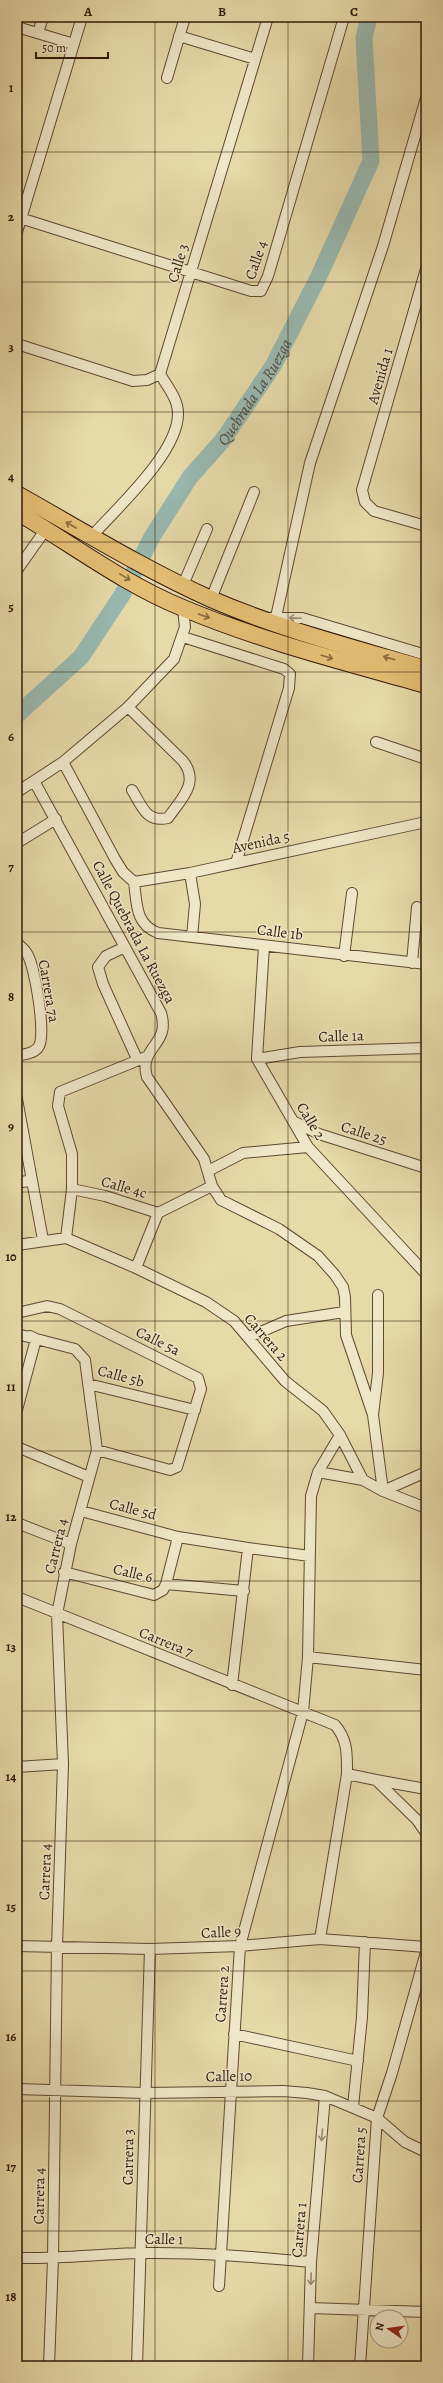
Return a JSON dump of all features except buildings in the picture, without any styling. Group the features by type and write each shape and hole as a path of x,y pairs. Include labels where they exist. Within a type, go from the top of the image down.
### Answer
{"main road":[{"path":"17,494 165,577 211,599 259,618 426,669"},
{"path":"17,512 155,595 183,608 276,642 426,685"}],"street":[{"path":"38,34 43,17"},
{"path":"17,232 19,218 82,17"},
{"path":"167,78 185,17"},
{"name":"Calle 3","path":"160,374 268,17"},
{"name":"Calle 4","path":"19,218 251,291 261,291 264,287 344,17"},
{"path":"17,27 74,44"},
{"path":"179,36 255,59"},
{"path":"276,617 310,464 383,246 426,98"},
{"name":"Avenida 1","path":"426,269 362,490 365,502 374,511 426,526"},
{"path":"17,344 133,381 147,380 160,374 174,396 178,412 177,427 161,458 99,540"},
{"path":"211,599 254,492"},
{"path":"17,570 46,529"},
{"path":"183,585 207,529"},
{"path":"17,792 63,762 128,707 174,659 183,637 185,627 183,608"},
{"path":"259,618 302,618 426,656"},
{"path":"183,637 284,669 290,674 289,688 236,863"},
{"path":"128,707 183,761 189,769 191,776 188,789 168,818 159,820 149,817 132,790"},
{"path":"376,742 426,759"},
{"path":"63,762 115,859 123,872 134,882"},
{"name":"Calle Quebrada La Ruezga","path":"34,781 161,1013 165,1025 163,1034 142,1058"},
{"path":"17,843 56,819"},
{"name":"Avenida 5","path":"134,882 190,873 426,822"},
{"path":"190,873 196,904 192,937"},
{"name":"Calle 1b","path":"134,882 139,914 148,929 158,933 344,956 426,964"},
{"path":"344,956 352,893"},
{"path":"412,963 417,907"},
{"name":"Carrera 7a","path":"17,944 26,952 33,966 39,999 41,1036 39,1047 33,1052 17,1056"},
{"path":"257,1059 264,946"},
{"path":"125,947 106,956 98,967 103,984 142,1058 147,1077 204,1159 212,1186 221,1200 279,1229 318,1256 342,1287 345,1297 344,1312 346,1335 351,1355 373,1415 383,1491"},
{"name":"Calle 1a","path":"257,1059 300,1052 426,1048"},
{"path":"66,1238 72,1189 72,1154 58,1106 60,1092 142,1058"},
{"name":"Calle 2","path":"257,1059 295,1122 308,1147 426,1274"},
{"path":"17,1099 19,1119 43,1240"},
{"name":"Calle 25","path":"295,1122 319,1134 426,1168"},
{"path":"208,1171 243,1152 308,1147"},
{"path":"17,1183 32,1180"},
{"path":"158,1212 212,1186"},
{"name":"Calle 4c","path":"72,1189 105,1196 158,1212 136,1268"},
{"name":"Carrera 2","path":"17,1245 43,1240 66,1238 136,1268 206,1302 234,1321 249,1337 272,1368 285,1382 323,1411 340,1435 363,1480"},
{"path":"373,1415 378,1373 378,1295"},
{"name":"Calle 5a","path":"17,1313 47,1306 60,1309 193,1374 198,1378 202,1389 177,1467 170,1470 97,1450"},
{"path":"249,1337 286,1321 344,1312"},
{"path":"17,1328 36,1339 17,1410"},
{"name":"Calle 5b","path":"17,1334 75,1349 85,1360 88,1384 195,1410"},
{"name":"Carrera 4","path":"49,2366 53,2259 57,1948 63,1764 57,1614 64,1572 97,1450 88,1384"},
{"name":"Carrera 2","path":"219,2286 240,1946 303,1712 308,1657 311,1496 318,1472 340,1435"},
{"path":"17,1447 89,1478"},
{"path":"318,1472 363,1480 383,1491 426,1508"},
{"path":"383,1491 426,1472"},
{"name":"Calle 5d","path":"81,1511 178,1537 310,1556"},
{"path":"17,1522 71,1544"},
{"name":"Calle 6","path":"64,1572 154,1595 163,1590 166,1584 178,1537"},
{"path":"232,1685 248,1548"},
{"path":"166,1584 244,1591"},
{"name":"Carrera 7","path":"17,1598 335,1725 343,1734 348,1749 347,1774 320,1938"},
{"path":"308,1657 426,1670"},
{"path":"17,1767 63,1764"},
{"path":"347,1774 426,1789"},
{"path":"376,1780 417,1820 426,1833"},
{"name":"Calle 9","path":"17,1946 150,1949 240,1946 320,1938 426,1947"},
{"path":"353,2107 358,2061 365,1942"},
{"name":"Carrera 3","path":"137,2366 150,1949"},
{"name":"Carrera 5","path":"360,2366 377,2118 392,2073 426,1952"},
{"path":"234,2034 358,2061"},
{"name":"Calle 10","path":"17,2089 145,2093 283,2091 325,2096 377,2118 405,2142 426,2152"},
{"name":"Carrera 1","path":"308,2366 311,2262 325,2096"},
{"name":"Calle 1","path":"17,2258 53,2259 141,2253 222,2255 311,2262"},
{"path":"310,2308 426,2312"}],"waterway":[{"name":"Quebrada La Ruezga","path":"17,715 81,657 122,595 152,537 190,477 223,440 273,366 319,276 371,161 364,38 369,17"}]}
